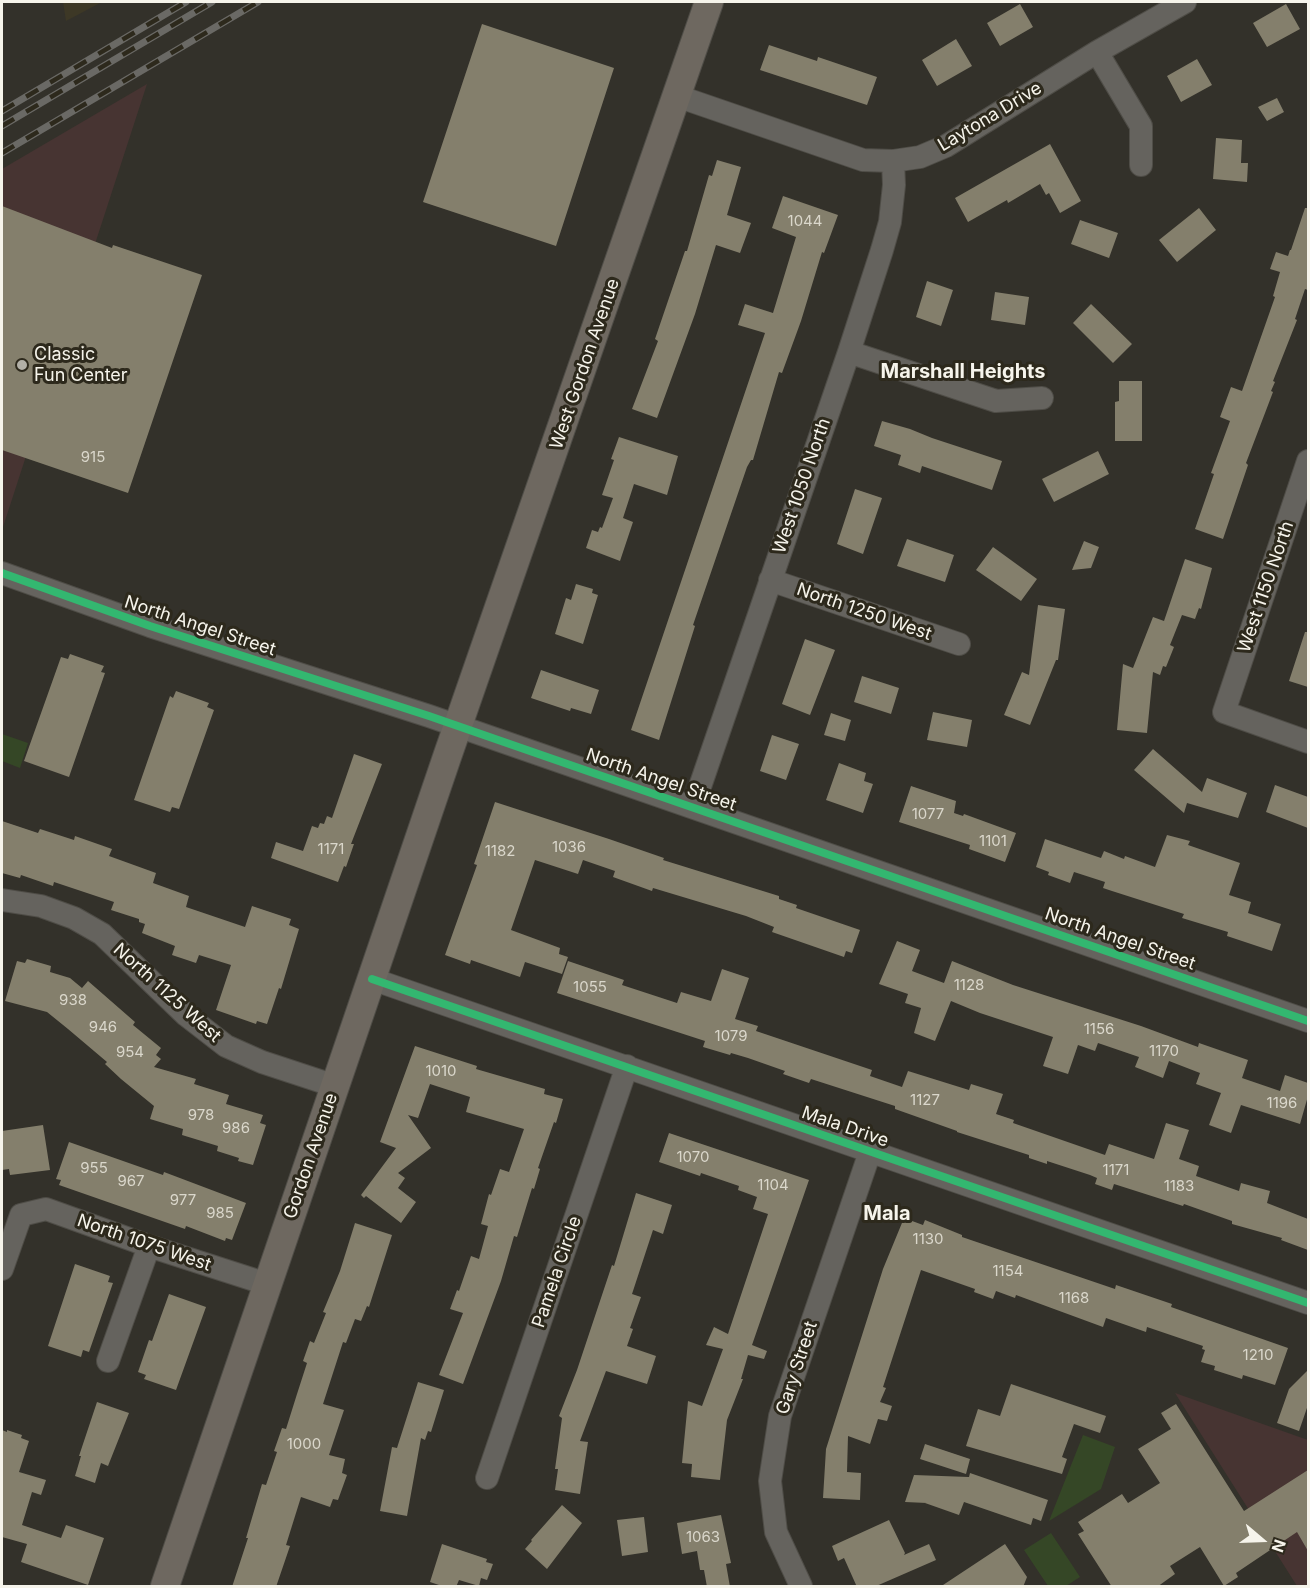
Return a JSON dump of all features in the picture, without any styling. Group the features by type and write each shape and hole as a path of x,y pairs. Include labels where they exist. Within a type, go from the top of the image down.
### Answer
{"main road":[{"name":"West Gordon Avenue","path":"458,726 710,2"},
{"name":"Gordon Avenue","path":"165,1587 458,726"}],"street":[{"name":"Laytona Drive","path":"677,96 863,160 893,161 921,157 946,146 1097,52 1185,2"},
{"path":"1097,52 1141,126 1141,165"},
{"name":"West 1050 North","path":"693,807 849,352 890,222 894,185 893,161"},
{"path":"849,352 996,401 1042,398"},
{"name":"West 1150 North","path":"1308,461 1224,712 1308,742"},
{"name":"North Angel Street","path":"2,573 150,626 458,726 1308,1021"},
{"name":"North 1250 West","path":"770,580 959,644"},
{"name":"North 1125 West","path":"2,900 41,906 74,918 102,934 186,1015 226,1046 262,1062 335,1086"},
{"name":"Mala Drive","path":"372,979 1308,1303"},
{"name":"Pamela Circle","path":"487,1478 627,1066"},
{"name":"Gary Street","path":"801,1587 776,1532 770,1480 780,1416 870,1152"},
{"name":"North 1075 West","path":"2,1269 21,1215 46,1209 148,1246 267,1284"},
{"path":"108,1361 148,1246"}],"shaded area":[{"path":"63,2 102,2 66,21"},
{"path":"147,84 2,530 2,169"},
{"path":"1175,1393 1308,1440 1308,1586 1297,1586"}],"green space":[{"path":"2,734 28,743 20,768 2,761"},
{"path":"1083,1435 1115,1447 1101,1489 1049,1521"},
{"path":"1051,1533 1080,1577 1066,1586 1048,1586 1024,1550"}],"building":[{"path":"1020,4 1033,27 1000,46 987,23"},
{"path":"1286,4 1300,29 1267,47 1253,23"},
{"path":"482,24 614,68 556,246 423,202"},
{"path":"956,39 972,66 937,86 922,60"},
{"path":"769,45 817,61 818,57 877,77 867,105 760,70"},
{"path":"1197,59 1212,85 1181,102 1167,76"},
{"path":"1277,98 1284,112 1267,121 1258,107"},
{"path":"1216,138 1242,140 1241,163 1248,163 1247,182 1213,179"},
{"path":"1050,144 1081,201 1060,213 1049,193 1046,195 1040,184 1008,203 1007,200 968,222 955,198"},
{"path":"717,160 741,167 727,215 751,223 740,253 716,245 695,314 657,418 632,409 658,341 655,339 685,251 687,251 709,175 712,176"},
{"path":"783,196 838,215 824,253 822,252 782,373 779,372 753,460 747,467 693,625 695,626 659,740 631,730 765,333 738,325 745,304 773,313 796,237 772,228"},
{"path":"2,206 112,248 113,245 202,275 128,493 2,450"},
{"path":"1199,208 1216,230 1177,262 1159,240"},
{"path":"1305,208 1308,208 1308,290 1305,289 1295,319 1297,320 1273,381 1275,382 1271,391 1273,392 1246,463 1248,465 1223,539 1195,529 1214,474 1211,473 1230,421 1220,417 1231,387 1242,391 1275,297 1273,296 1280,272 1270,269 1276,252 1288,256"},
{"path":"1080,220 1118,233 1109,258 1071,244"},
{"path":"927,281 953,290 941,326 916,317"},
{"path":"995,292 1029,297 1025,325 991,320"},
{"path":"1091,304 1132,344 1113,363 1073,323"},
{"path":"1119,381 1142,381 1142,441 1115,441 1115,402 1119,401"},
{"path":"882,421 1002,461 992,490 922,466 920,473 898,465 901,455 874,446"},
{"path":"619,437 678,456 667,495 634,484 623,518 633,522 620,561 586,548 592,530 598,532 600,527 602,528 613,498 602,495"},
{"path":"1098,451 1109,474 1054,502 1042,479"},
{"path":"855,489 882,498 863,554 837,544"},
{"path":"907,539 954,555 945,582 897,566"},
{"path":"1084,541 1099,547 1091,568 1072,570"},
{"path":"993,547 1037,579 1021,601 976,570"},
{"path":"1185,559 1212,568 1201,609 1199,608 1195,619 1182,615 1170,645 1174,647 1166,667 1163,666 1160,675 1153,672 1147,733 1117,730 1123,664 1133,668 1153,617 1164,621"},
{"path":"576,584 593,589 592,593 598,595 583,644 555,634 566,598 571,600"},
{"path":"1038,605 1065,609 1058,660 1056,660 1030,725 1004,715 1022,672 1029,675"},
{"path":"1305,632 1308,632 1308,687 1289,681"},
{"path":"805,639 835,650 810,715 782,704"},
{"path":"70,654 104,666 101,672 105,673 69,777 24,761 61,657 68,659"},
{"path":"541,670 599,690 591,714 571,708 570,711 531,698"},
{"path":"862,676 899,688 891,714 854,702"},
{"path":"176,691 209,703 207,707 214,710 179,809 172,807 170,812 134,800 170,696 173,698"},
{"path":"933,712 972,720 967,747 927,740"},
{"path":"831,713 851,720 845,741 824,735"},
{"path":"772,735 799,744 786,780 760,771"},
{"path":"1153,749 1202,792 1207,778 1247,793 1238,818 1187,803 1184,813 1134,770"},
{"path":"354,754 382,764 351,844 354,844 346,867 344,866 338,882 271,858 276,842 303,851 312,826 318,828 320,823 324,824 327,816 332,818"},
{"path":"839,763 866,773 864,781 873,784 863,813 826,800"},
{"path":"1275,785 1308,797 1308,828 1266,812"},
{"path":"911,786 956,801 954,813 963,816 964,814 1016,833 1005,862 969,849 970,845 899,822"},
{"path":"495,802 664,858 663,860 779,896 779,899 797,905 796,908 860,930 852,953 846,951 844,957 772,932 774,927 746,916 653,888 652,891 613,877 615,871 583,860 578,874 535,860 511,930 560,948 559,954 568,957 562,974 525,962 520,977 471,960 470,964 445,955 477,865 474,864"},
{"path":"2,821 38,833 40,829 74,840 75,836 112,849 109,856 156,873 153,883 189,896 186,907 245,927 252,906 291,919 289,925 299,929 281,989 279,988 267,1024 257,1021 256,1024 216,1010 231,965 199,955 196,963 172,955 175,946 142,933 145,924 139,922 139,919 111,910 114,902 54,882 53,886 21,875 20,878 2,873"},
{"path":"1167,835 1190,841 1188,845 1240,863 1229,895 1251,902 1248,913 1281,924 1272,951 1227,936 1228,932 1182,918 1184,914 1103,888 1105,882 1074,872 1070,883 1048,875 1049,872 1036,867 1045,839 1101,858 1104,851 1155,867"},
{"path":"897,941 920,950 912,971 944,983 952,961 1013,985 1198,1047 1199,1043 1248,1060 1242,1078 1280,1091 1285,1075 1308,1083 1308,1096 1300,1124 1241,1105 1231,1133 1209,1125 1221,1093 1196,1084 1200,1073 1169,1061 1163,1078 1135,1067 1139,1057 1098,1043 1095,1051 1078,1045 1068,1074 1043,1066 1053,1037 951,1001 935,1041 914,1033 921,1008 905,1003 908,994 879,984"},
{"path":"27,959 51,966 50,972 70,978 82,988 88,981 135,1022 133,1025 161,1048 156,1055 161,1059 154,1067 196,1079 194,1084 229,1095 226,1104 263,1115 260,1123 266,1125 253,1165 217,1151 218,1146 182,1135 183,1129 150,1119 154,1106 121,1079 105,1064 107,1062 68,1029 47,1012 5,1001 17,961 25,963"},
{"path":"568,961 624,980 622,985 677,1003 681,992 711,1001 722,969 749,978 735,1019 758,1026 756,1031 872,1070 870,1076 902,1087 908,1071 969,1090 971,1084 1003,1094 996,1114 1014,1120 1013,1123 1105,1155 1109,1144 1154,1159 1166,1123 1189,1130 1179,1159 1199,1166 1196,1176 1239,1191 1241,1183 1270,1191 1267,1203 1308,1219 1308,1250 1281,1240 1282,1238 1232,1224 1232,1221 1184,1204 1183,1206 1114,1184 1112,1190 1095,1184 1097,1178 1090,1175 1047,1161 1047,1164 1029,1158 1029,1155 895,1109 895,1106 811,1079 809,1083 783,1074 785,1071 748,1058 703,1047 705,1041 557,993"},
{"path":"415,1046 477,1066 476,1069 545,1089 544,1094 563,1099 538,1168 540,1169 534,1189 532,1188 517,1237 514,1236 501,1281 463,1384 439,1375 463,1313 450,1309 471,1256 479,1259 488,1226 481,1224 489,1194 491,1195 500,1169 509,1172 524,1129 466,1112 470,1097 430,1084 418,1118 408,1115 431,1148 398,1173 405,1178 398,1188 416,1202 401,1223 366,1196 364,1198 361,1195 396,1148 380,1142"},
{"path":"43,1125 50,1170 10,1175 9,1169 2,1170 2,1131"},
{"path":"669,1133 809,1180 752,1345 767,1351 764,1359 748,1355 741,1379 743,1379 727,1420 720,1480 691,1477 692,1464 682,1463 688,1401 702,1406 723,1349 706,1345 714,1327 728,1334 768,1214 753,1209 757,1197 738,1190 739,1186 659,1162"},
{"path":"69,1142 163,1175 164,1172 246,1203 232,1240 226,1238 225,1241 186,1226 185,1229 59,1185 61,1180 56,1179"},
{"path":"636,1193 672,1205 663,1234 653,1230 632,1294 641,1297 630,1328 633,1329 627,1346 656,1356 647,1384 606,1371 580,1441 588,1442 580,1494 555,1490 558,1469 555,1469 562,1418 559,1416 612,1265 614,1266"},
{"path":"904,1218 923,1225 925,1220 962,1235 962,1237 1115,1289 1116,1285 1172,1304 1171,1307 1288,1348 1275,1385 1243,1375 1242,1379 1214,1370 1215,1366 1201,1362 1205,1350 1202,1349 1203,1346 1147,1327 1146,1332 1106,1318 1103,1327 1016,1295 1015,1298 996,1291 993,1299 974,1292 975,1289 921,1270 883,1387 886,1388 880,1402 892,1406 887,1421 878,1419 870,1444 848,1436 847,1472 861,1473 860,1500 823,1498 826,1449 883,1269"},
{"path":"355,1223 392,1235 369,1307 367,1306 361,1321 355,1319 346,1343 343,1342 323,1404 344,1410 329,1455 345,1459 342,1473 347,1475 338,1500 333,1499 330,1507 301,1497 286,1545 290,1546 276,1587 232,1587 262,1484 266,1485 277,1452 274,1451 282,1428 286,1429 307,1363 303,1361 310,1341 314,1343 326,1313 323,1312 340,1271"},
{"path":"75,1264 110,1276 108,1282 113,1283 89,1352 83,1350 81,1357 48,1346"},
{"path":"169,1294 206,1307 176,1390 144,1379 146,1375 138,1372"},
{"path":"1308,1370 1308,1405 1299,1431 1277,1423 1289,1389"},
{"path":"418,1382 444,1390 431,1432 428,1431 425,1440 421,1438 407,1516 380,1511 392,1447 397,1448"},
{"path":"1011,1384 1106,1416 1100,1433 1074,1424 1062,1457 1067,1459 1062,1474 966,1446 978,1409 1000,1416"},
{"path":"97,1402 129,1413 108,1466 101,1463 95,1483 75,1476 81,1456 79,1456"},
{"path":"1176,1404 1244,1511 1308,1470 1308,1551 1297,1532 1236,1573 1238,1577 1224,1586 1200,1547 1170,1566 1175,1574 1157,1587 1112,1587 1078,1534 1084,1531 1078,1522 1122,1494 1128,1503 1160,1483 1138,1449 1171,1429 1161,1413"},
{"path":"2,1430 22,1435 21,1438 29,1441 19,1472 46,1480 41,1495 32,1492 22,1525 61,1538 66,1525 104,1538 88,1585 21,1562 27,1544 2,1537"},
{"path":"925,1444 970,1459 966,1474 920,1459"},
{"path":"970,1473 1048,1500 1041,1521 1033,1518 1031,1525 964,1502 959,1515 925,1503 927,1503 905,1502 914,1475 969,1477"},
{"path":"562,1505 582,1523 547,1569 525,1549"},
{"path":"721,1515 731,1563 726,1564 730,1587 707,1587 704,1570 700,1570 697,1551 682,1554 677,1523"},
{"path":"644,1517 648,1552 622,1556 617,1520"},
{"path":"889,1520 904,1555 929,1544 936,1560 874,1587 857,1587 844,1558 838,1561 832,1546"},
{"path":"442,1544 487,1559 486,1562 493,1564 487,1580 481,1578 479,1586 459,1580 456,1587 445,1587 430,1582"},
{"path":"1005,1544 1027,1577 1023,1587 940,1587"}],"railway":[{"path":"2,111 186,2"},
{"path":"2,126 212,2"},
{"path":"2,153 258,2"}],"cycle path":[{"path":"2,573 150,626 429,716 1308,1021"},
{"path":"372,979 1308,1303"}],"place":[{"name":"Classic Fun Center","path":"22,365"}],"district":[{"name":"Marshall Heights","path":"963,372"},
{"name":"Mala","path":"887,1214"}]}
